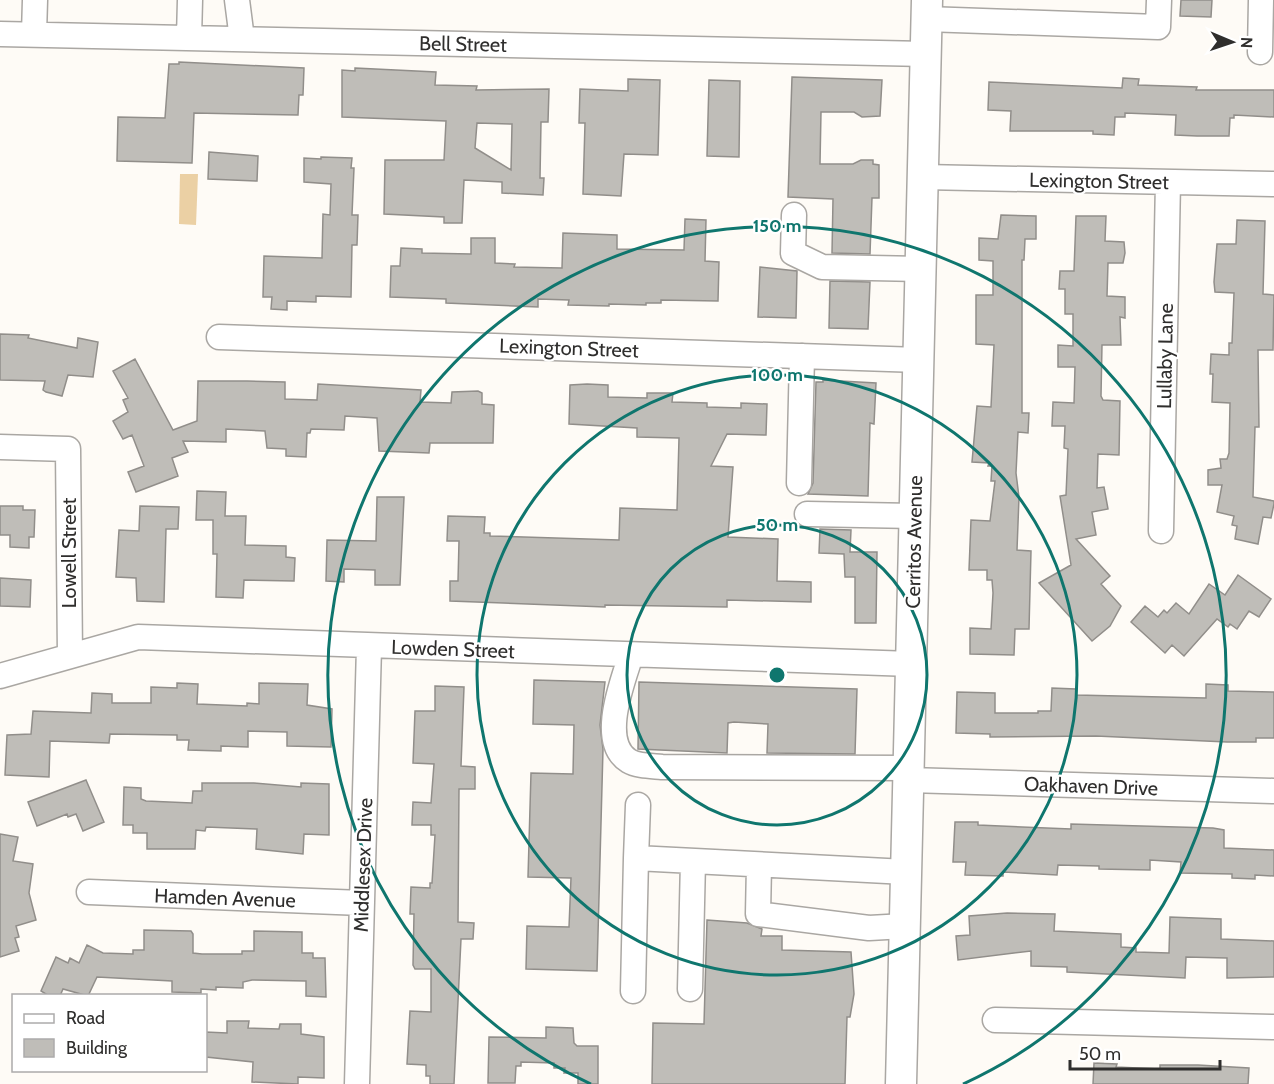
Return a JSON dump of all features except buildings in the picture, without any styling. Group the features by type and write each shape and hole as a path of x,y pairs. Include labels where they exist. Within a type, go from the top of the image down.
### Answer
{"main road":[{"name":"Cerritos Avenue","path":"901,1084 926,9"}],"street":[{"path":"34,34 35,0"},
{"path":"189,38 190,0"},
{"path":"237,0 242,39"},
{"path":"926,9 1158,27 1159,0"},
{"path":"1260,52 1261,0"},
{"name":"Bell Street","path":"0,34 926,54"},
{"name":"Lexington Street","path":"923,177 1274,184"},
{"name":"Lullaby Lane","path":"1161,531 1168,182"},
{"path":"794,215 793,253 822,267 921,269"},
{"name":"Lexington Street","path":"219,337 919,360"},
{"path":"799,483 802,356"},
{"name":"Lowell Street","path":"0,447 68,449 70,656"},
{"path":"807,514 915,516"},
{"name":"Lowden Street","path":"0,676 138,637 369,647 911,664"},
{"name":"Middlesex Drive","path":"357,1084 369,647"},
{"name":"Oakhaven Drive","path":"631,655 618,695 614,733 619,750 630,762 662,767 909,774 1274,791"},
{"path":"633,991 638,804"},
{"path":"636,858 906,872"},
{"path":"690,989 693,861"},
{"path":"759,865 758,914 869,928 905,926"},
{"name":"Hamden Avenue","path":"89,892 362,903"},
{"path":"995,1020 1274,1027"}],"shaded area":[{"path":"180,174 198,174 196,225 179,224"}]}
